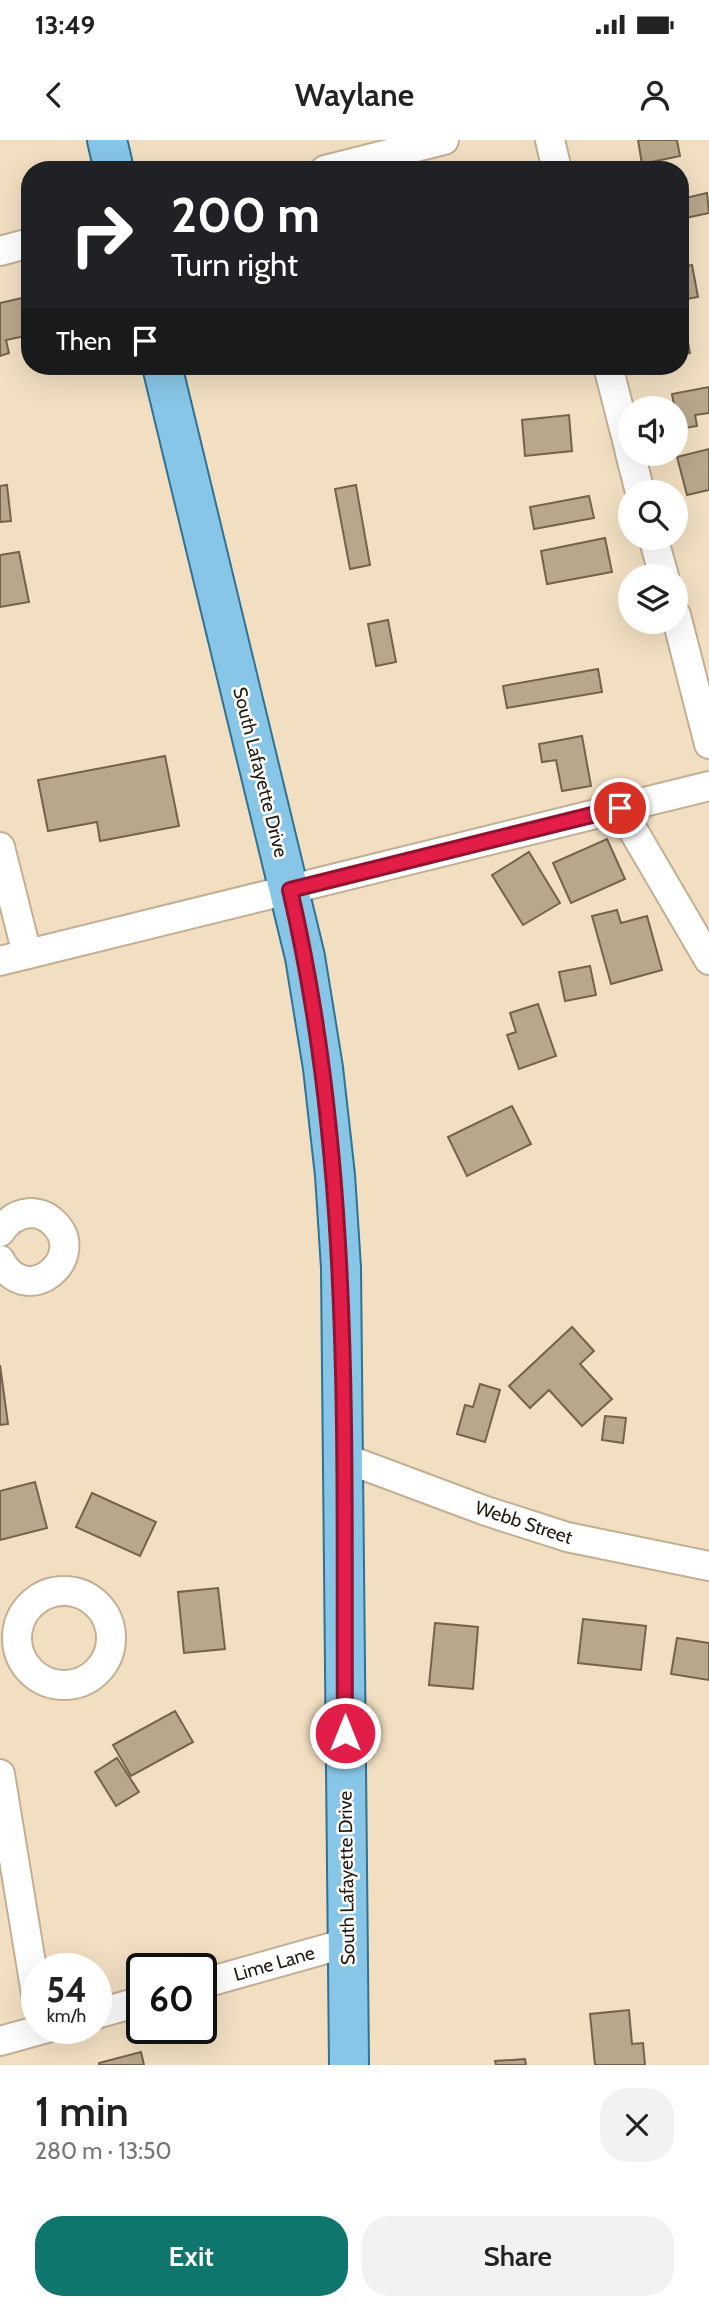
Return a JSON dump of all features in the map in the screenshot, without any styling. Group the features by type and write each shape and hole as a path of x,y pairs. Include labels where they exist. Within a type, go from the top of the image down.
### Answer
{"main road":[{"path":"107,140 112,161"},
{"name":"South Lafayette Drive","path":"164,375 305,957 335,1175 341,1268 344,1458 349,2065"}],"street":[{"path":"361,161 444,140"},
{"path":"550,140 556,161"},
{"path":"0,251 21,245"},
{"path":"610,375 618,406"},
{"path":"681,634 709,744"},
{"path":"0,961 709,786"},
{"path":"620,808 709,960"},
{"path":"0,847 27,954"},
{"path":"0,1232 10,1219 34,1213 47,1217 57,1226 63,1237 64,1250 61,1263 52,1273 41,1279 28,1281 2,1270"},
{"name":"Webb Street","path":"344,1458 555,1534 709,1566"},
{"path":"0,1774 29,1953"},
{"name":"Lime Lane","path":"217,1979 347,1942"},
{"path":"0,2042 21,2036"}],"building":[{"path":"638,140 677,140 680,156 642,161"},
{"path":"707,193 709,213 689,217 689,197"},
{"path":"692,265 698,297 689,299 689,266"},
{"path":"21,298 21,337 6,340 9,353 0,356 0,303"},
{"path":"709,387 709,413 695,415 697,426 688,427 688,396 672,394"},
{"path":"569,415 572,451 525,456 522,420"},
{"path":"709,449 709,490 688,495 688,480 683,480 679,466 688,466 688,454"},
{"path":"7,485 11,521 0,522 0,486"},
{"path":"356,485 370,565 350,569 335,489"},
{"path":"589,496 594,518 534,529 530,507"},
{"path":"605,538 612,572 547,584 541,551"},
{"path":"19,552 29,602 0,607 0,555"},
{"path":"388,620 396,662 376,666 368,624"},
{"path":"598,669 602,692 507,708 503,686"},
{"path":"582,736 591,786 562,791 556,760 542,762 539,744"},
{"path":"165,756 179,826 100,841 97,822 48,831 38,780"},
{"path":"607,839 625,879 571,903 553,863"},
{"path":"529,852 560,903 523,925 492,875"},
{"path":"617,910 621,923 647,916 662,970 611,984 592,916"},
{"path":"590,966 596,995 565,1001 559,972"},
{"path":"538,1004 556,1056 519,1069 507,1035 516,1032 510,1013"},
{"path":"512,1106 531,1144 467,1176 448,1137"},
{"path":"572,1327 594,1351 580,1364 612,1399 582,1426 549,1390 530,1408 509,1386"},
{"path":"0,1365 8,1424 0,1425"},
{"path":"480,1384 500,1390 485,1442 457,1434 465,1405 473,1407"},
{"path":"605,1416 626,1418 623,1443 602,1440"},
{"path":"35,1482 47,1528 0,1540 0,1491"},
{"path":"92,1493 156,1522 140,1556 76,1527"},
{"path":"218,1588 225,1649 184,1653 178,1592"},
{"path":"583,1619 646,1626 641,1670 578,1663"},
{"path":"435,1623 478,1627 473,1689 429,1685"},
{"path":"677,1638 709,1643 709,1680 671,1674"},
{"path":"175,1711 193,1742 131,1776 113,1745"},
{"path":"117,1758 139,1792 116,1806 95,1772"},
{"path":"629,2010 632,2044 643,2043 645,2065 595,2065 590,2014"},
{"path":"141,2052 144,2065 99,2065 99,2063"},
{"path":"525,2059 526,2065 496,2065 495,2061"}],"route":[{"path":"345,1733 341,1268 335,1175 323,1068 305,957 290,890 620,808"}]}
